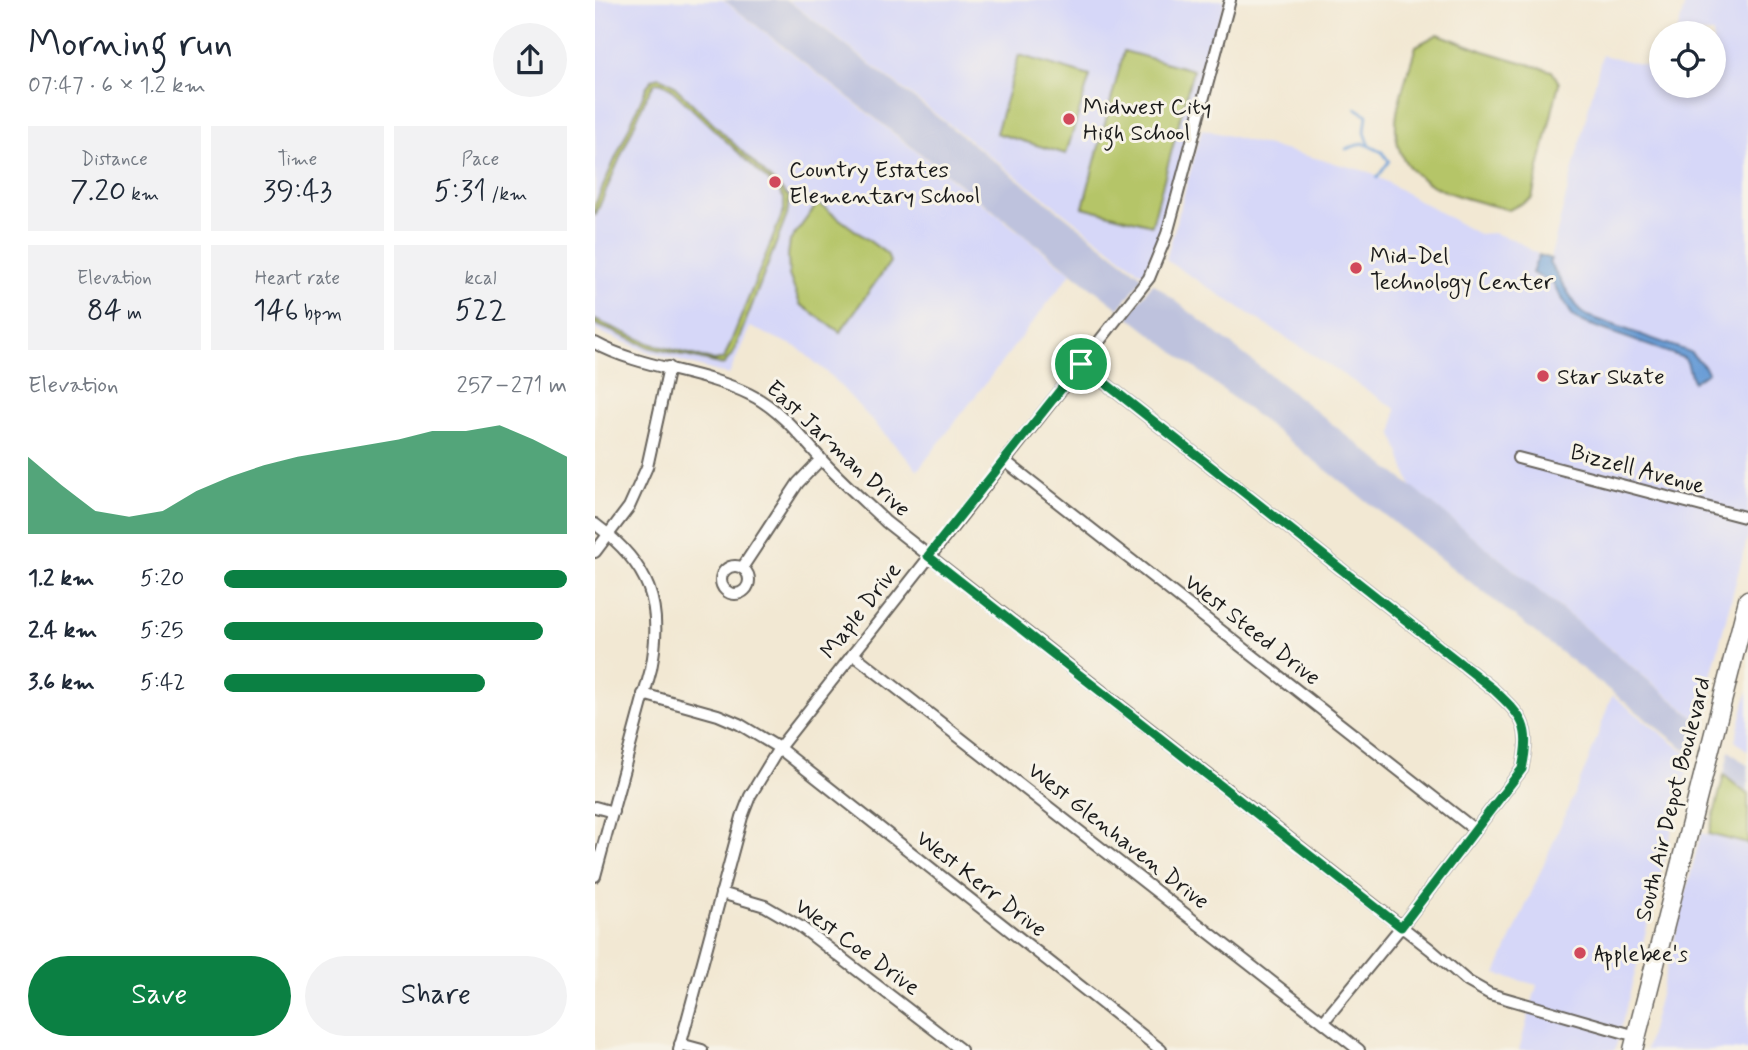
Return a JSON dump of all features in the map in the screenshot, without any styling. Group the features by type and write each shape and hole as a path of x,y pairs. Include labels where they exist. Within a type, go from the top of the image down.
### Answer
{"main road":[{"name":"South Air Depot Boulevard","path":"1635,1043 1748,600"}],"street":[{"name":"Maple Drive","path":"680,1047 750,796 779,748 1149,278 1162,250 1230,0"},
{"name":"East Jarman Drive","path":"595,343 617,353 720,382 751,395 800,435 886,522 1467,981 1490,994 1635,1043"},
{"path":"1081,364 1493,689 1515,710 1525,728 1527,746 1522,769 1401,927 1324,1021"},
{"path":"595,552 629,506 647,467 669,367"},
{"name":"Bizzell Avenue","path":"1518,458 1748,518"},
{"path":"742,568 798,483 821,459"},
{"name":"West Steed Drive","path":"1005,461 1475,830"},
{"path":"595,524 627,554 652,592 657,619 657,640 595,876"},
{"name":"West Glenhaven Drive","path":"853,653 1359,1050"},
{"name":"West Kerr Drive","path":"643,694 718,715 779,748 1161,1050"},
{"path":"595,807 613,812"},
{"name":"West Coe Drive","path":"721,893 765,906 801,927 961,1050"},
{"path":"680,1047 702,1050"}],"shaded area":[{"name":"Country Estates Elementary School","path":"595,0 723,0 1071,273 918,470 831,376 797,347 750,327 729,375 648,352 595,330"},
{"path":"724,0 787,0 1143,277 1119,309"},
{"name":"Midwest City High School","path":"788,0 1225,0 1188,137 1152,256 1143,274"},
{"path":"1686,0 1748,0 1748,536 1699,721 1411,486 1393,434 1396,409 1166,260 1202,129 1369,172 1478,234 1493,233 1515,240 1539,255 1532,273 1552,282 1573,316 1598,328 1684,358 1694,382 1705,367 1690,352 1584,314 1549,263 1602,55 1649,66 1649,98 1726,98 1726,21 1680,21"},
{"path":"1153,283 1411,486 1698,721 1689,752 1128,316"},
{"path":"1748,690 1748,751 1735,741"},
{"path":"1612,695 1691,757 1615,1050 1519,1050 1537,985 1496,974 1588,762"},
{"path":"1729,751 1748,766 1748,793 1724,774"},
{"path":"1701,833 1748,845 1748,1050 1646,1050"}],"green space":[{"path":"1438,34 1552,71 1559,83 1532,198 1509,210 1451,194 1433,186 1418,176 1406,162 1398,145 1398,106 1416,46"},
{"path":"1124,51 1193,70 1152,225 1083,207"},
{"path":"1019,55 1090,76 1066,154 996,133"},
{"path":"659,77 670,82 789,197 787,215 733,354 723,365 649,347 595,324 595,320 651,344 715,361 724,359 784,210 784,198 777,189 668,86 660,82 655,83 647,95 595,216 595,205 647,86"},
{"path":"818,203 887,254 890,262 840,332 800,304 789,275 790,241"},
{"path":"1724,775 1748,795 1748,844 1709,834"}],"water":[{"path":"1539,255 1551,259 1549,263 1580,311 1690,352 1708,372 1693,382 1684,358 1580,321 1573,316 1552,282 1532,273"}],"waterway":[{"path":"1356,108 1367,115 1365,132 1369,144"},
{"path":"1346,149 1363,143 1382,152 1389,161 1377,178"}],"place":[{"name":"Midwest City High School","path":"1069,119"},
{"name":"Country Estates Elementary School","path":"775,182"},
{"name":"Mid-Del Technology Center","path":"1356,268"},
{"name":"Star Skate","path":"1543,376"},
{"name":"Applebee's","path":"1580,953"}],"route":[{"path":"1081,364 1493,689 1515,710 1525,728 1527,746 1522,769 1401,927 928,556 1081,364"}]}
